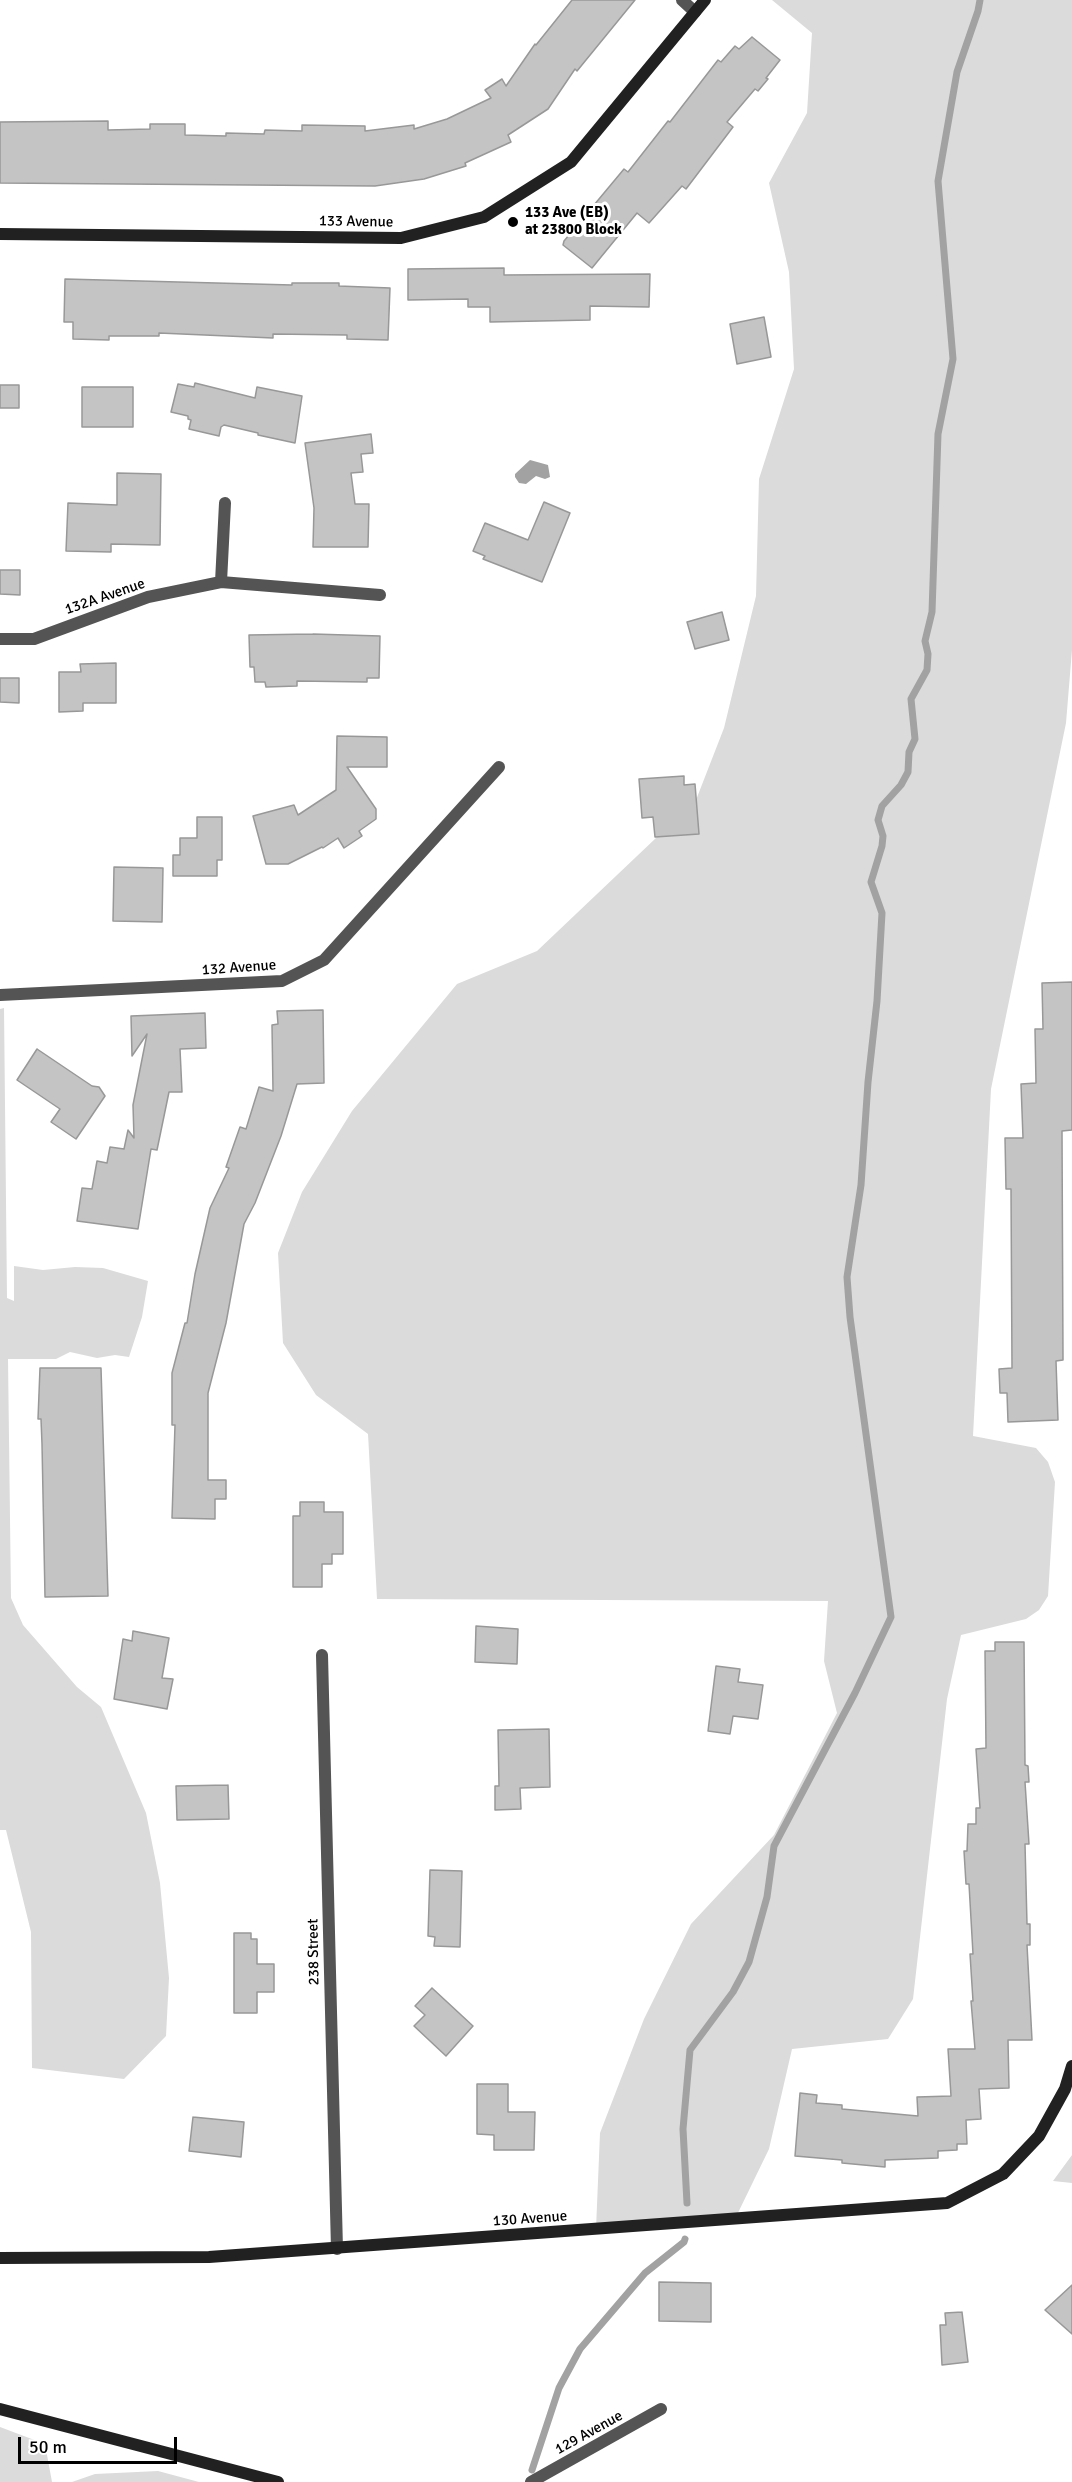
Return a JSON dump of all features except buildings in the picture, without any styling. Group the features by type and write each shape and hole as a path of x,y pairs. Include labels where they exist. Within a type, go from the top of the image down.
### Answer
{"street":[{"path":"682,0 695,12"},
{"name":"133 Avenue","path":"0,234 401,238 484,217 571,162 705,0"},
{"path":"221,582 225,503"},
{"name":"132A Avenue","path":"0,639 34,639 148,597 221,582 380,595"},
{"name":"132 Avenue","path":"0,995 282,981 324,960 499,767"},
{"name":"238 Street","path":"322,1655 337,2249"},
{"name":"130 Avenue","path":"0,2258 209,2257 947,2203 1003,2175 1039,2136 1065,2089 1072,2066"},
{"path":"0,2409 278,2482"},
{"name":"129 Avenue","path":"531,2482 661,2409"}],"shaded area":[{"path":"772,0 1072,0 1072,650 1066,723 991,1089 973,1436 1036,1448 1048,1462 1055,1482 1048,1596 1039,1610 1026,1619 961,1635 947,1699 913,1999 888,2039 792,2049 769,2149 735,2219 596,2229 600,2133 644,2019 691,1924 774,1835 837,1713 824,1661 828,1601 377,1599 368,1434 316,1395 283,1343 278,1253 302,1192 352,1111 457,984 537,951 696,800 724,728 756,596 759,479 794,369 789,272 769,183 807,113 812,33"},
{"path":"530,460 548,465 550,477 545,479 536,476 526,484 519,483 515,474"},
{"path":"4,1008 7,1298 14,1301 14,1266 43,1270 75,1267 103,1268 148,1281 142,1317 129,1357 115,1355 97,1358 70,1352 56,1359 8,1359 11,1598 23,1625 77,1687 101,1707 146,1813 160,1883 169,1978 166,2036 124,2079 32,2068 31,1932 6,1830 0,1830 0,1009"},
{"path":"1072,2155 1072,2183 1053,2181"},
{"path":"0,2427 45,2444 52,2482 0,2482"},
{"path":"158,2471 199,2482 72,2482 95,2474"}],"waterway":[{"path":"687,2203 683,2129 690,2050 733,1992 749,1962 767,1897 774,1846 855,1693 891,1617 850,1317 847,1277 861,1185 868,1082 877,1001 882,913 871,882 882,846 883,836 878,820 882,806 901,785 908,772 909,752 915,739 911,699 927,670 928,654 925,641 932,612 938,434 953,359 938,181 957,72 980,0"},
{"path":"532,2470 559,2388 580,2349 645,2273 685,2239"}],"place":[{"name":"133 Ave (EB) at 23800 Block","path":"513,222"}]}
